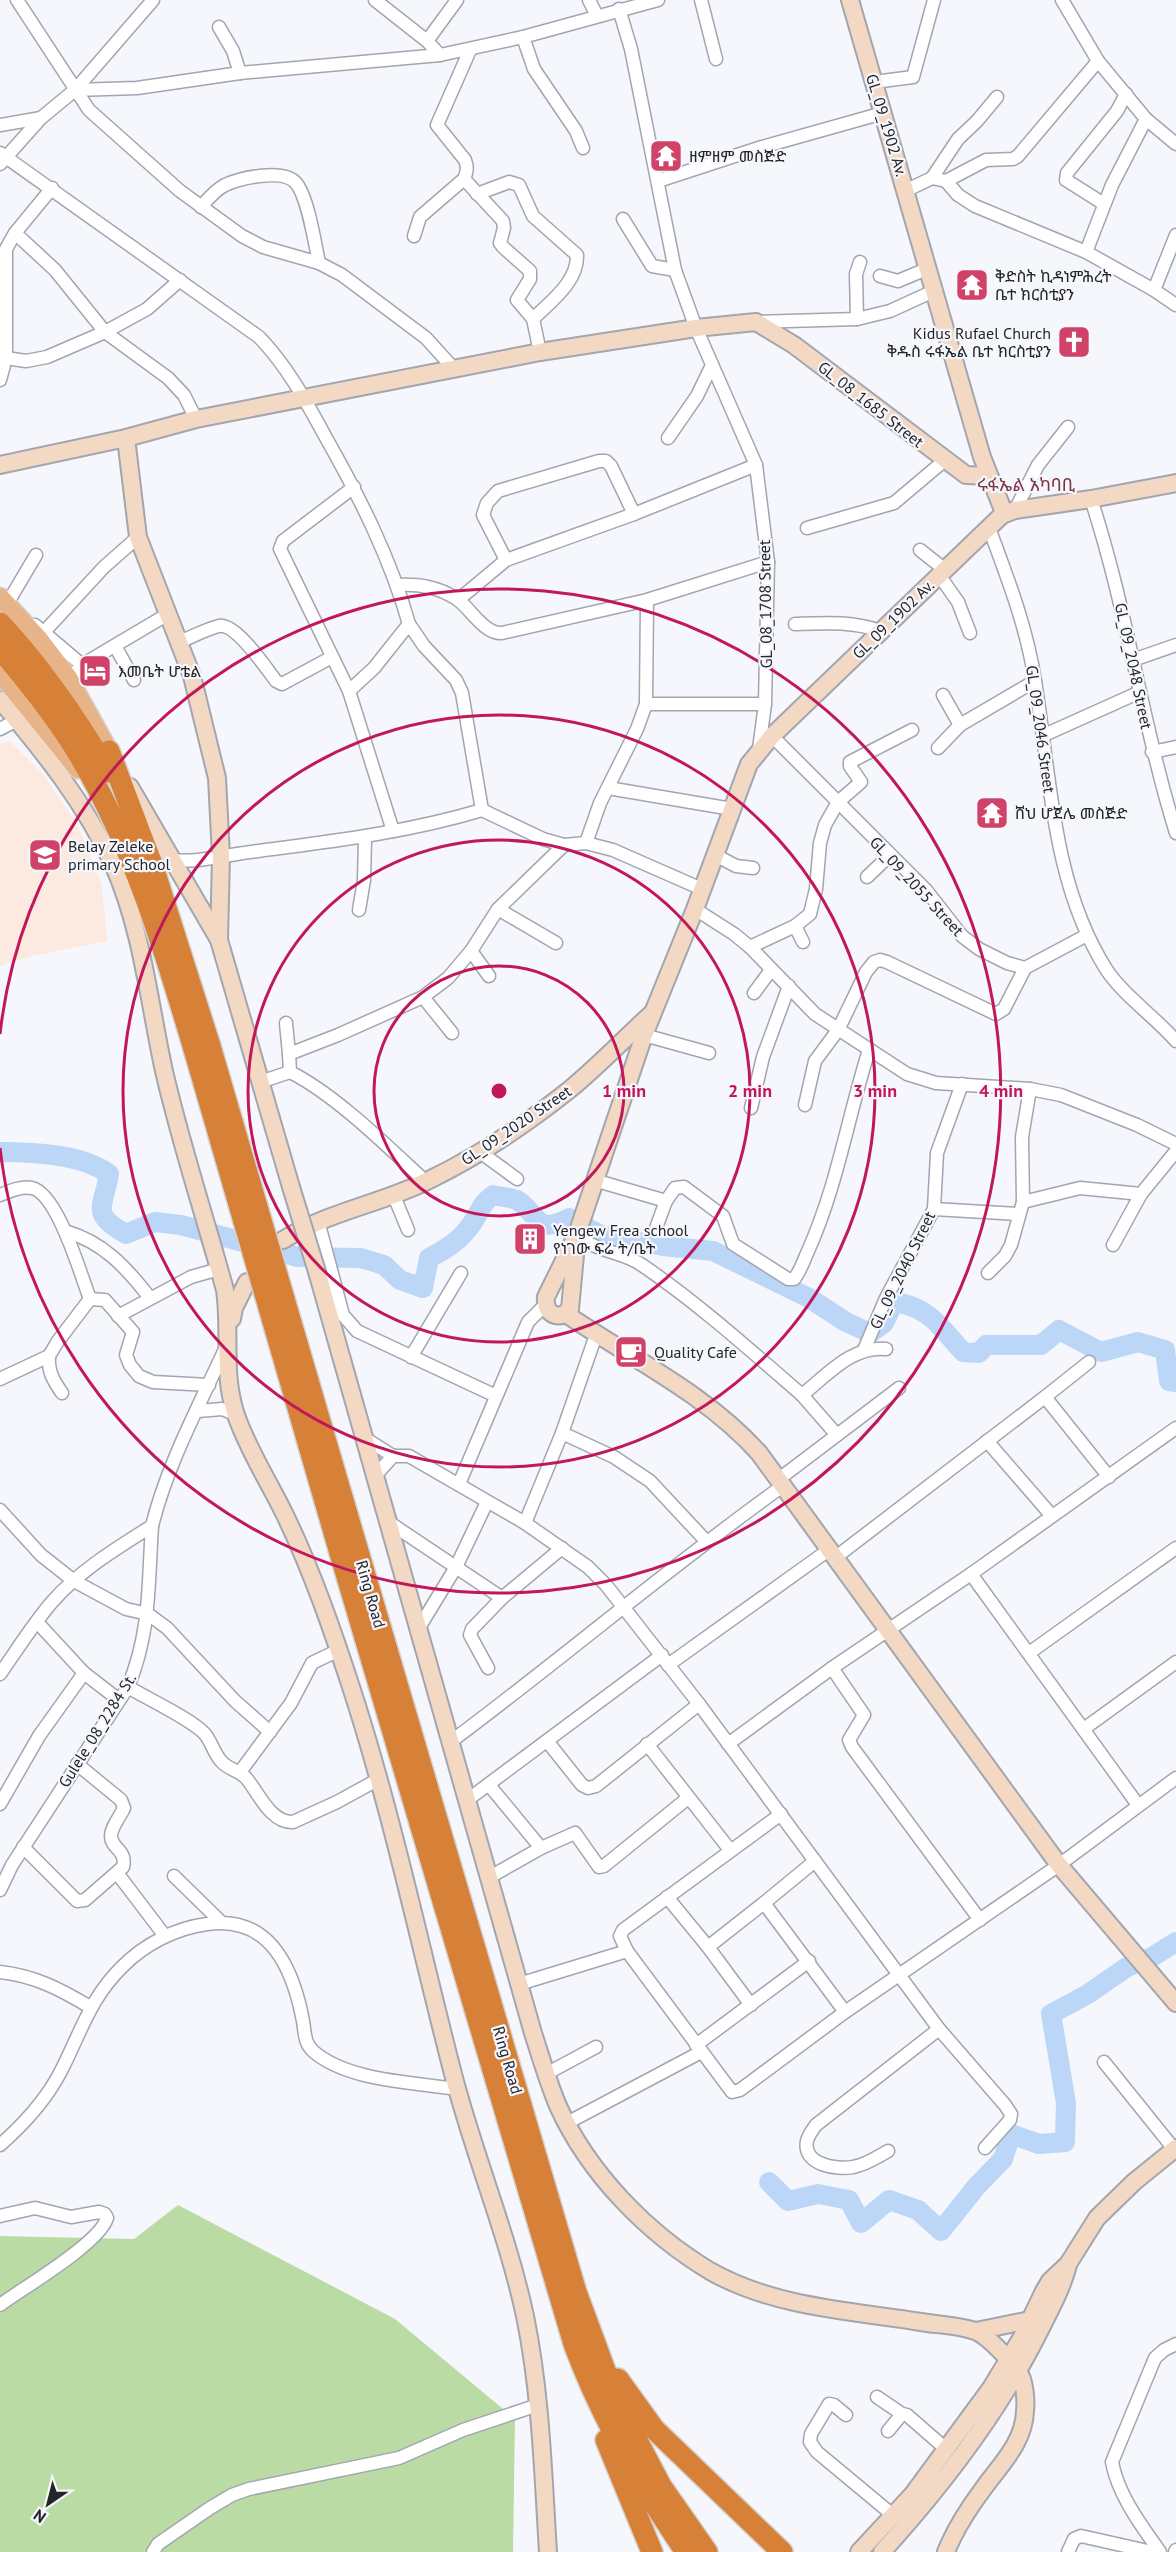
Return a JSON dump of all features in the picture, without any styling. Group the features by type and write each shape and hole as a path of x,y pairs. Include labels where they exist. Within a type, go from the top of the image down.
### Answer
{"highway":[{"path":"2,608 78,722 122,816"},
{"path":"0,649 122,816"},
{"path":"109,751 122,816 156,921 202,1048 349,1550"},
{"name":"Ring Road","path":"349,1550 573,2281 592,2331 606,2378 661,2486 706,2552"},
{"name":"Ring Road","path":"349,1550 552,2271 588,2382 661,2516 686,2552"},
{"path":"592,2331 627,2392 654,2429 782,2552"},
{"path":"588,2382 595,2411 652,2552"}],"main road":[{"path":"2,608 69,679 109,751"},
{"path":"0,673 122,816"}],"street":[{"path":"17,0 89,110 140,157 201,207 242,236 263,247 319,263 342,275 426,338 455,370"},
{"path":"153,0 75,90 41,118 2,158 52,188 259,337 273,352 304,398 354,487 398,585 409,624 423,646 456,680 462,693 482,810"},
{"path":"375,0 427,41 440,56"},
{"path":"427,41 457,0"},
{"path":"589,0 597,16"},
{"path":"75,90 137,88 240,73 440,56 523,37 658,0"},
{"path":"701,0 716,59"},
{"name":"GL_09_1902 Av.","path":"850,0 989,476 1002,510 1008,512"},
{"path":"874,82 913,77 934,0"},
{"path":"1062,0 1098,61 1146,118 1176,144"},
{"name":"GL_08_1708 Street","path":"619,9 631,50 675,270 696,328 756,465 768,562 765,704 759,749"},
{"path":"219,27 233,51 240,73"},
{"path":"523,37 534,69 576,130 583,148"},
{"path":"414,236 420,217 464,179 468,166 436,125 470,50"},
{"path":"946,181 977,163 992,159 1013,159 1018,156 1098,61"},
{"path":"1104,204 1072,186 1066,180 1067,173 1117,111 1126,94"},
{"path":"907,190 932,178 958,139 997,97"},
{"path":"658,181 762,147 884,113"},
{"path":"0,125 41,118"},
{"path":"1086,252 1104,204 1146,118"},
{"path":"201,207 224,186 244,179 276,174 287,176 296,182 301,194 319,263"},
{"path":"932,178 946,181 958,195 975,206 1086,252 1176,305"},
{"path":"464,179 503,221 504,228 500,243 530,271 530,279 517,300 533,319 540,352"},
{"path":"477,194 509,182 519,185 523,189 533,216 577,255 565,288 533,319"},
{"path":"0,380 6,358 5,258 8,242 52,188"},
{"path":"623,219 652,266 675,270"},
{"path":"15,233 55,270 105,332 168,378 184,394 196,419"},
{"path":"1154,290 1176,235"},
{"path":"857,319 856,274 860,262"},
{"path":"880,276 898,281 929,268"},
{"path":"6,358 26,361 47,357 105,332 147,309 180,280"},
{"path":"0,465 126,438 196,419 540,352 696,328 756,322 857,319 890,310 936,290"},
{"name":"GL_08_1685 Street","path":"756,322 794,345 966,474 989,476"},
{"path":"668,438 685,416 712,365"},
{"path":"1008,512 1038,465 1068,427"},
{"path":"126,438 138,537 192,676 217,778 221,856 219,940"},
{"path":"506,560 483,515 487,502 498,491 598,460 606,461 611,466 634,514"},
{"path":"807,528 894,503 945,460"},
{"path":"458,600 506,560 634,514 756,465"},
{"path":"1008,512 1176,483"},
{"path":"354,487 283,542 280,549 349,691 393,831"},
{"name":"GL_09_2048 Street","path":"1091,499 1108,551 1152,752 1176,833"},
{"name":"GL_09_1902 Av.","path":"579,1226 652,1013 695,909 749,764 772,736 942,572 1008,512"},
{"name":"GL_09_2046 Street","path":"989,528 1016,600 1028,643 1055,831 1068,883 1087,935 1114,979 1176,1041"},
{"path":"44,633 104,567 138,537"},
{"path":"920,550 942,572 958,602 970,633"},
{"path":"36,555 2,608 44,633 82,665"},
{"path":"398,585 429,585 458,600 491,631 497,633 647,600 768,562"},
{"path":"586,843 592,822 637,729 646,704 647,600"},
{"path":"69,679 82,665 168,614"},
{"path":"349,691 374,668 409,624"},
{"path":"795,624 847,624 867,626 880,631"},
{"path":"179,642 220,626 228,627 238,634 276,681 282,684 332,657"},
{"path":"1133,660 1176,645"},
{"path":"115,646 134,680"},
{"path":"938,748 960,725 1035,681"},
{"path":"1042,736 1140,692"},
{"path":"943,695 960,725"},
{"path":"0,700 72,790 113,864 126,898 140,947 150,1010 171,1098 219,1269 238,1288 228,1312 226,1347 227,1372 235,1414 310,1569 339,1650 379,1779 456,2089 502,2225 513,2267 525,2317 538,2405 548,2552"},
{"path":"646,704 765,704"},
{"path":"0,729 17,720"},
{"path":"750,947 795,926 810,914 813,908 820,843 825,825 838,802 861,782 850,766 850,762 912,730"},
{"name":"GL_09_2055 Street","path":"772,736 926,890 962,936 979,949 1025,968"},
{"path":"1152,752 1176,747"},
{"path":"109,751 219,940 390,1523 417,1631 519,1984 546,2074 567,2123 580,2146 629,2207 684,2253 711,2271 762,2293 796,2302 976,2331 1030,2320"},
{"path":"608,788 732,809"},
{"path":"172,860 196,861 365,837 444,822 482,810 543,838 564,844 586,843 642,861 702,889"},
{"path":"359,910 364,880 365,837"},
{"path":"289,1054 423,997 456,970 498,909 564,844"},
{"path":"715,855 736,866 753,868"},
{"path":"867,877 890,855"},
{"path":"498,909 556,943"},
{"path":"695,909 750,947 815,1014 906,1074 923,1080 1030,1089 1062,1095 1137,1125 1176,1144"},
{"path":"795,926 803,942"},
{"path":"806,1105 815,1061 838,1030 866,972 874,962 880,960 996,1014 1004,1009 1025,968 1087,935"},
{"path":"471,951 489,976"},
{"path":"754,993 771,970"},
{"path":"751,1108 763,1057 789,986"},
{"path":"423,997 452,1033"},
{"name":"GL_09_2020 Street","path":"283,1240 318,1221 394,1196 426,1182 480,1152 570,1089 652,1013"},
{"path":"286,1023 290,1072"},
{"path":"644,1035 709,1053"},
{"path":"657,1228 666,1201 675,1188 684,1187 720,1211 733,1244 788,1279 794,1279 813,1241 824,1208 852,1103 869,1050"},
{"path":"260,1082 290,1072"},
{"path":"290,1072 316,1088 379,1139 426,1182"},
{"name":"GL_09_2040 Street","path":"866,1345 886,1298 934,1209 937,1153 962,1084"},
{"path":"988,1273 1005,1256 1011,1245 1021,1208 1022,1137 1030,1089"},
{"path":"1113,1245 1141,1194 1176,1151"},
{"path":"480,1152 518,1179"},
{"path":"594,1180 666,1201"},
{"path":"0,1195 16,1189 31,1188 46,1196 64,1232 90,1299"},
{"path":"934,1209 1021,1208 1080,1188 1141,1194"},
{"path":"394,1196 408,1230"},
{"path":"318,1221 346,1321 357,1331 496,1396"},
{"path":"579,1226 569,1306 557,1316 549,1313 547,1299 579,1226"},
{"path":"579,1226 585,1242 638,1262 681,1291 802,1395 836,1434"},
{"path":"64,1232 78,1235 104,1248 121,1263 150,1298"},
{"path":"118,1316 191,1278 219,1269"},
{"path":"411,1357 461,1273"},
{"path":"459,1484 528,1322 556,1289 565,1291 569,1306 596,1335 702,1400 740,1432 781,1482 1059,1865 1176,2003"},
{"path":"90,1299 105,1300 133,1332 126,1355 130,1365 139,1376 164,1383 209,1385"},
{"path":"62,1393 52,1379 48,1368 49,1356 90,1299"},
{"path":"525,1523 562,1433 596,1335"},
{"path":"802,1395 866,1345 886,1349"},
{"name":"Gulele_08_2284 St.","path":"0,1887 128,1687 138,1663 148,1614 152,1526 156,1509 178,1453 202,1410 209,1385 226,1347"},
{"path":"1,1375 49,1356"},
{"path":"466,1801 547,1741 665,1660 833,1553 987,1441 1089,1362"},
{"path":"449,1743 539,1677 781,1482 836,1434 899,1388"},
{"path":"1045,1397 1108,1477"},
{"path":"202,1410 222,1409 235,1414"},
{"path":"728,1744 832,1668 971,1574 1176,1428"},
{"path":"562,1433 614,1457 650,1481 706,1541"},
{"path":"363,1437 393,1456 409,1456 525,1523 588,1567 625,1606 939,2029 1011,2114 1006,2126 985,2148"},
{"path":"987,1441 1052,1516"},
{"path":"375,1476 393,1456"},
{"path":"417,1631 456,1567 487,1502"},
{"path":"0,1510 40,1555 74,1581 126,1609 148,1614 167,1628 235,1701 270,1732"},
{"path":"390,1523 502,1598"},
{"path":"0,1674 53,1601 95,1563 152,1526"},
{"path":"488,1668 470,1635 472,1629 502,1598 562,1548"},
{"path":"1029,1653 1176,1548"},
{"path":"971,1574 1085,1728 1138,1805"},
{"path":"37,1622 84,1673 119,1700"},
{"path":"240,1772 291,1703 312,1663 339,1650"},
{"path":"1085,1728 1176,1662"},
{"path":"832,1668 864,1715 862,1722 849,1740 852,1747 980,1920"},
{"path":"0,1804 39,1736 84,1673"},
{"path":"128,1687 201,1731 211,1742 220,1761 245,1776 259,1798 280,1820 285,1822 293,1822 337,1802 379,1779"},
{"path":"547,1741 582,1785 588,1788 596,1786 699,1704"},
{"path":"647,1744 730,1850"},
{"path":"23,1848 77,1901 85,1900 123,1867 122,1853 111,1841 111,1833 124,1808 121,1800 77,1764"},
{"path":"781,1814 623,1930 620,1936 627,1952 728,2088 736,2093 845,2012 1059,1865 1176,1778"},
{"path":"489,1785 541,1848"},
{"path":"488,1878 541,1848 575,1833 579,1836 593,1863 599,1867 604,1866 688,1798"},
{"path":"708,1947 815,1861"},
{"path":"117,1873 165,1936"},
{"path":"174,1876 221,1922"},
{"path":"667,1897 751,2005"},
{"path":"764,1903 845,2012"},
{"path":"0,2145 50,2089 63,2068 90,2007 124,1965 144,1948 165,1936 203,1924 221,1922 239,1924 257,1932 272,1945 284,1962 296,1993 306,2041 311,2050 350,2071 456,2089"},
{"path":"519,1984 627,1952"},
{"path":"567,2123 698,2048 809,1961"},
{"path":"0,1972 23,1975 45,1982 90,2007"},
{"path":"888,2151 855,2167 837,2168 813,2158 807,2151 807,2140 816,2125 939,2029"},
{"path":"546,2074 596,2047"},
{"path":"859,2552 894,2516 1013,2367 1030,2320 1050,2281 1068,2264 1097,2218 1134,2182 1175,2149 1104,2062"},
{"path":"0,2216 35,2208 71,2217 99,2211 107,2218 98,2234 41,2278 0,2305"},
{"path":"882,2552 911,2521 954,2464 1063,2287 1068,2264"},
{"path":"946,2552 967,2512 1008,2457 1021,2432 1025,2402 1013,2367 992,2343 976,2331"},
{"path":"1160,2552 1122,2492 1114,2476 1112,2462 1155,2358 1176,2344"},
{"path":"877,2397 907,2415 946,2449"},
{"path":"846,2415 834,2405 829,2404 811,2434 810,2442 817,2452 894,2516"},
{"path":"153,2552 167,2538 232,2495 272,2484 399,2458 463,2430 538,2405"},
{"path":"888,2431 902,2414"},
{"path":"1068,2552 1074,2539 1081,2536 1147,2551"}],"shaded area":[{"name":"Belay Zeleke primary School","path":"10,741 42,773 77,824 102,886 107,941 32,956 0,966 0,744"}],"green space":[{"path":"178,2205 395,2319 515,2419 513,2552 0,2552 0,2236 134,2239"}],"waterway":[{"path":"0,1152 71,1158 98,1167 109,1174 102,1202 103,1214 114,1227 126,1234 155,1222 181,1225 298,1257 361,1258 384,1265 400,1280 423,1288 429,1258 459,1238 493,1195 517,1200 544,1224 550,1225 569,1218 601,1235 663,1246 713,1251 809,1298 846,1322 870,1333 884,1323 894,1302 917,1308 926,1313 963,1352 979,1353 986,1345 1041,1345 1059,1330 1101,1352 1138,1342 1165,1350 1169,1381 1176,1382"},
{"path":"769,2182 788,2201 818,2194 849,2200 861,2223 889,2200 918,2210 941,2231 976,2187 1003,2159 1011,2134 1039,2144 1065,2142 1066,2103 1051,2014 1088,1994 1127,1967 1152,1957 1176,1942"}],"place":[{"name":"ዘምዘም መስጅድ","path":"666,156"},
{"name":"ቅድስት ኪዳነምሕረት ቤተ ክርስቲያን","path":"972,285"},
{"name":"Kidus Rufael Church ቅዱስ ሩፋኤል ቤተ ክርስቲያን","path":"1074,342"},
{"name":"እመቤት ሆቴል","path":"95,671"},
{"name":"ሸህ ሆጀሌ መስጅድ","path":"992,813"},
{"name":"Belay Zeleke primary School","path":"45,855"},
{"name":"Yengew Frea school የነገው ፍሬ ት/ቤት","path":"530,1239"},
{"name":"Quality Cafe","path":"631,1352"}],"district":[{"name":"ሩፋኤል አካባቢ","path":"1026,484"}]}
